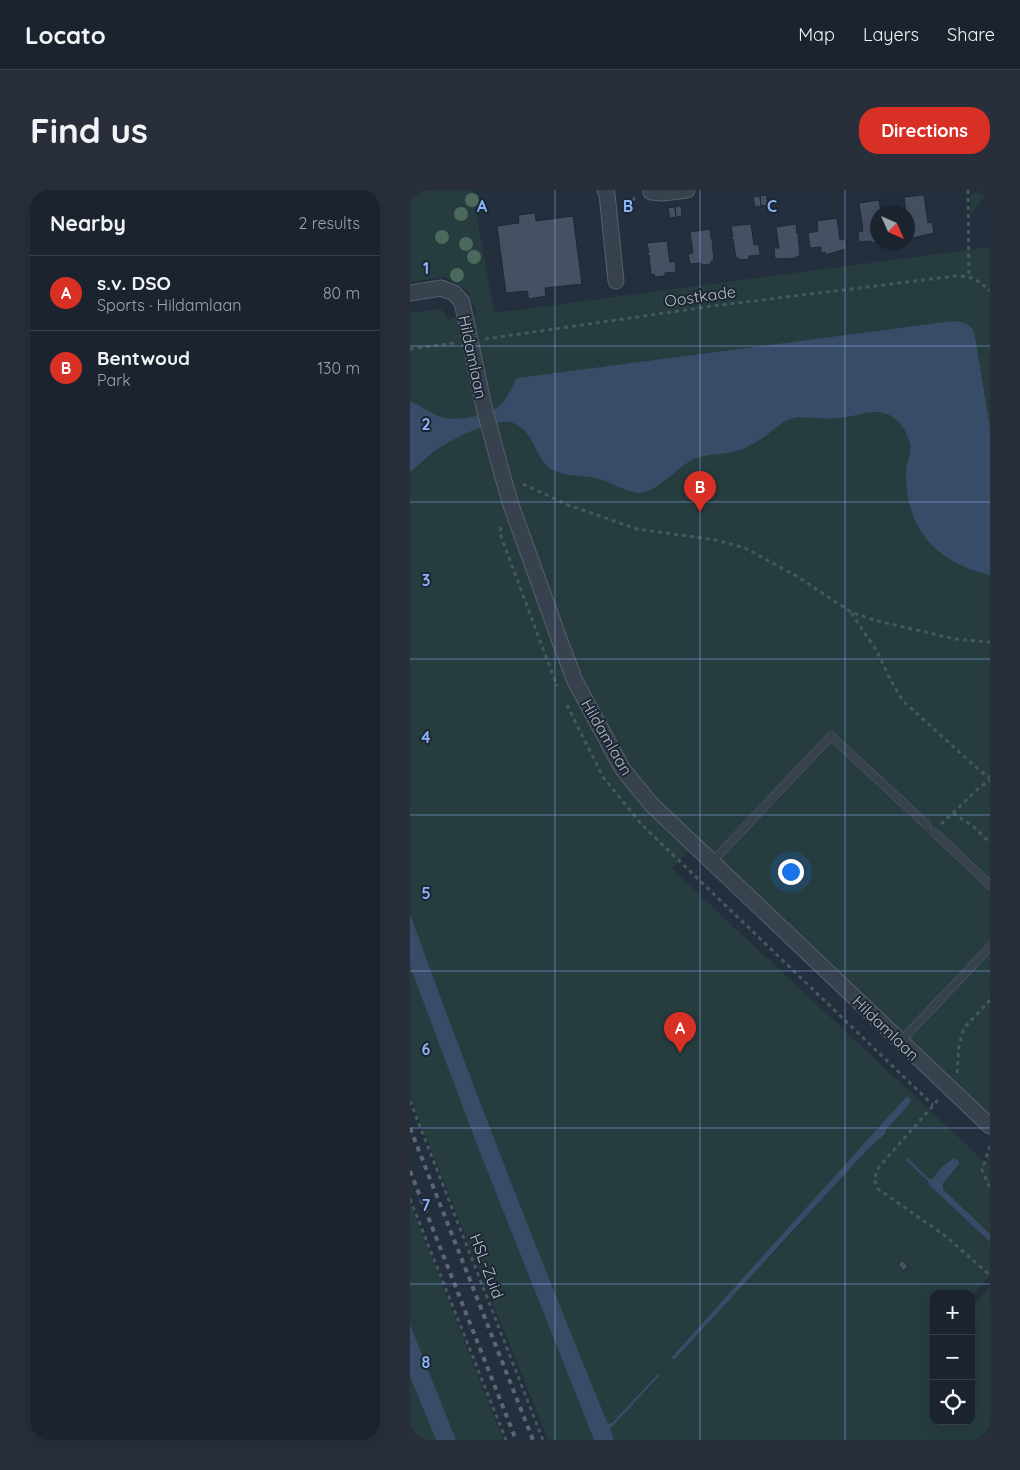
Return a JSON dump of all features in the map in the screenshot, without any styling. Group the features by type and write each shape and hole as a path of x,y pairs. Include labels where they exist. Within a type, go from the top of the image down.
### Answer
{"street":[{"path":"651,191 663,193 687,190"},
{"path":"606,197 616,281"},
{"name":"Hildamlaan","path":"410,293 441,288 454,293 462,302 461,340 484,407 511,505 576,681 622,768 651,804 990,1126"}],"lane":[{"path":"712,862 831,736 927,825"},
{"path":"934,832 990,885"},
{"path":"900,1042 990,947"}],"path":[{"path":"968,190 969,276 981,283 990,292"},
{"path":"606,197 629,202 651,191"},
{"name":"Oostkade","path":"410,349 461,340 713,306 956,276 969,276"},
{"path":"502,474 568,506 637,529 716,540 745,548 798,577 850,612 874,620 955,639 990,642"},
{"path":"850,612 877,651 902,700 990,779 934,832"},
{"path":"953,813 974,827 990,842"},
{"path":"949,1088 959,1068 959,1045 964,1028 990,1000"},
{"name":"HSL-Zuid","path":"410,1101 543,1440"},
{"path":"933,1105 880,1167 874,1179 878,1189 944,1235 990,1275"},
{"path":"990,1146 982,1170 990,1188"},
{"path":"410,1198 506,1440"}],"green space":[{"path":"410,190 472,190 494,313 990,247 990,1114 919,1051 699,839 672,869 986,1163 990,1154 990,1234 943,1189 943,1183 954,1158 930,1179 928,1184 990,1242 990,1276 975,1293 975,1290 930,1290 930,1425 975,1425 975,1303 990,1287 990,1440 614,1440 610,1429 660,1375 657,1375 612,1423 606,1422 456,1041 479,1150 594,1440 548,1440 410,1097 410,313 440,309 447,319 476,315 467,290 445,277 410,282","holes":["906,1097 885,1134 868,1149 762,1266 832,1180"]},
{"path":"979,190 990,190 990,195 981,201 971,215 971,195"},
{"path":"410,1203 503,1440 456,1440 410,1324"},
{"path":"410,1377 436,1440 410,1440"}],"water":[{"path":"953,321 965,323 974,331 990,428 990,575 954,562 928,541 918,527 907,493 906,473 910,454 909,439 905,430 895,419 881,412 869,412 839,418 797,417 790,419 745,448 734,452 694,459 653,489 639,493 600,479 557,472 551,469 543,462 526,432 510,422 483,427 452,441 436,450 410,472 410,401 441,417 455,419 471,417 498,407 507,397 517,378"},
{"path":"410,914 506,1169 607,1422 609,1424 612,1423 657,1375 660,1375 610,1429 614,1440 594,1440 479,1150 410,966"},
{"path":"906,1097 910,1098 911,1102 886,1130 885,1134 868,1149 675,1359 672,1359 671,1358"},
{"path":"908,1158 929,1179 932,1179 942,1167 954,1158 958,1160 959,1164 943,1183 943,1189 990,1234 990,1242 929,1185 928,1181 906,1160"},
{"path":"410,1324 456,1440 436,1440 410,1377"}],"building":[{"path":"766,195 768,205 761,206 760,196"},
{"path":"924,195 928,223 932,222 934,233 915,237 915,205 905,205 904,197"},
{"path":"760,196 761,206 755,207 753,197"},
{"path":"879,200 880,205 870,205 870,241 859,242 858,232 863,231 859,203"},
{"path":"681,206 682,216 676,217 675,207"},
{"path":"675,207 676,217 670,218 668,208"},
{"path":"535,213 536,221 573,216 582,284 545,288 546,296 529,299 527,291 506,293 497,226 519,223 518,215"},
{"path":"837,218 840,240 845,239 846,249 825,255 825,252 821,253 821,247 810,248 808,233 818,231 817,221"},
{"path":"751,224 754,245 759,245 760,255 749,256 749,259 739,260 739,258 736,258 733,239 731,239 733,237 731,226"},
{"path":"796,224 797,234 799,234 800,256 797,256 797,258 775,259 774,248 779,248 776,227"},
{"path":"710,229 711,239 714,241 712,241 714,261 711,261 711,264 690,264 688,254 693,253 690,232"},
{"path":"667,241 670,262 675,261 676,272 665,273 665,276 655,277 654,274 651,275 649,255 647,256 647,253 649,253 647,243"},
{"path":"902,1260 908,1266 904,1271 898,1265"}],"railway":[{"path":"410,1128 533,1440"},
{"path":"410,1171 516,1440"}],"place":[{"name":"Bentwoud","path":"700,512"},
{"name":"s.v. DSO","path":"680,1053"}]}
